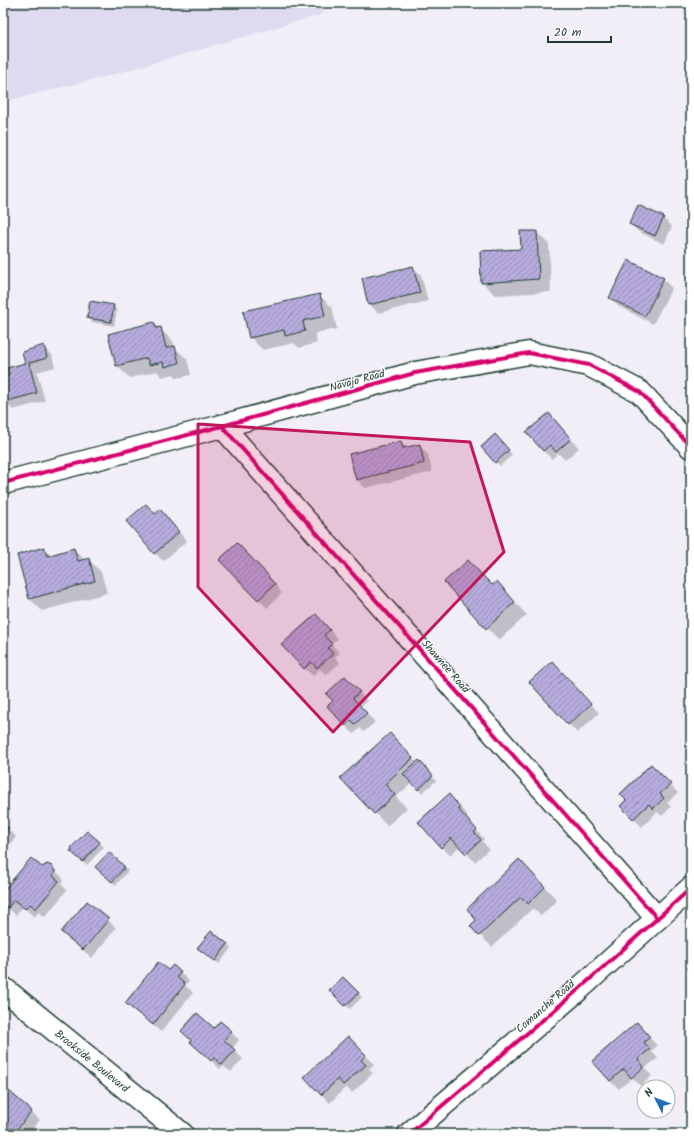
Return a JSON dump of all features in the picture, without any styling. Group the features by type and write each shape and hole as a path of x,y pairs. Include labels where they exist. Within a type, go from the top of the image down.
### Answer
{"street":[{"name":"Navajo Road","path":"3,483 222,426 415,373 529,353 590,365 640,392 691,447"},
{"name":"Shawnee Road","path":"222,426 657,918"},
{"name":"Comanche Road","path":"409,1134 579,989 691,888"},
{"name":"Brookside Boulevard","path":"3,988 182,1134"}],"highlighted area":[{"path":"198,424 470,442 504,552 333,732 198,587"}],"shaded area":[{"path":"3,3 320,3 323,14 108,76 3,102"}],"building":[{"path":"638,205 664,217 655,236 629,224"},
{"path":"520,231 537,231 539,279 481,283 480,251 521,249"},
{"path":"628,260 664,278 645,316 609,298"},
{"path":"413,266 420,293 368,305 362,278"},
{"path":"320,294 325,316 303,321 305,331 285,336 284,330 249,338 243,311"},
{"path":"90,301 114,305 111,322 87,318"},
{"path":"154,322 156,328 161,327 166,348 175,346 179,363 164,367 163,362 149,365 147,358 116,366 108,334"},
{"path":"44,345 47,358 29,363 37,393 4,402 3,376 9,375 7,368 25,363 22,352"},
{"path":"549,413 571,439 556,452 550,445 543,451 526,432"},
{"path":"495,434 509,450 495,463 481,447"},
{"path":"401,441 403,448 420,444 424,463 356,480 349,454"},
{"path":"146,504 155,514 160,509 179,532 154,554 126,521"},
{"path":"237,543 275,584 258,600 219,560"},
{"path":"44,547 47,556 74,548 78,561 89,558 95,581 29,599 17,555"},
{"path":"468,560 492,585 497,581 515,602 486,629 444,582"},
{"path":"316,614 330,630 324,635 332,644 328,648 333,654 317,668 311,662 304,669 281,645"},
{"path":"552,661 591,704 568,725 529,682"},
{"path":"345,676 360,692 353,698 367,713 355,724 351,720 345,726 327,706 333,701 326,694"},
{"path":"390,733 413,758 385,784 395,795 374,814 340,778"},
{"path":"419,760 433,776 418,790 403,774"},
{"path":"651,764 671,784 660,794 664,798 653,809 649,804 633,819 620,806 626,800 620,794"},
{"path":"449,794 460,807 458,809 477,830 474,832 481,840 466,854 451,838 441,848 418,822"},
{"path":"3,824 9,828 3,835"},
{"path":"87,831 100,842 83,862 70,851"},
{"path":"109,852 125,867 112,882 95,867"},
{"path":"31,858 42,867 47,864 52,866 55,871 53,876 59,881 36,909 30,904 25,909 14,900 8,908 3,904 3,891"},
{"path":"519,859 545,887 528,904 521,897 479,936 470,926 476,920 467,909"},
{"path":"87,901 109,919 83,950 61,932"},
{"path":"211,931 228,944 215,961 197,948"},
{"path":"158,962 168,970 173,965 181,972 177,977 185,984 153,1025 125,1003"},
{"path":"343,977 359,993 345,1006 329,990"},
{"path":"197,1013 214,1028 220,1021 232,1031 224,1040 235,1050 222,1065 214,1058 211,1061 190,1042 191,1040 181,1031"},
{"path":"637,1022 650,1037 644,1042 650,1049 638,1059 644,1067 631,1078 624,1069 610,1081 592,1061"},
{"path":"348,1036 366,1055 361,1060 366,1065 343,1085 338,1079 321,1095 304,1077"},
{"path":"9,1091 32,1111 13,1134 3,1134 3,1099"}],"cycle path":[{"path":"3,483 222,426 415,373 529,353 589,365 640,392 691,447"},
{"path":"222,426 657,918"},
{"path":"409,1134 579,989 691,888"}]}
